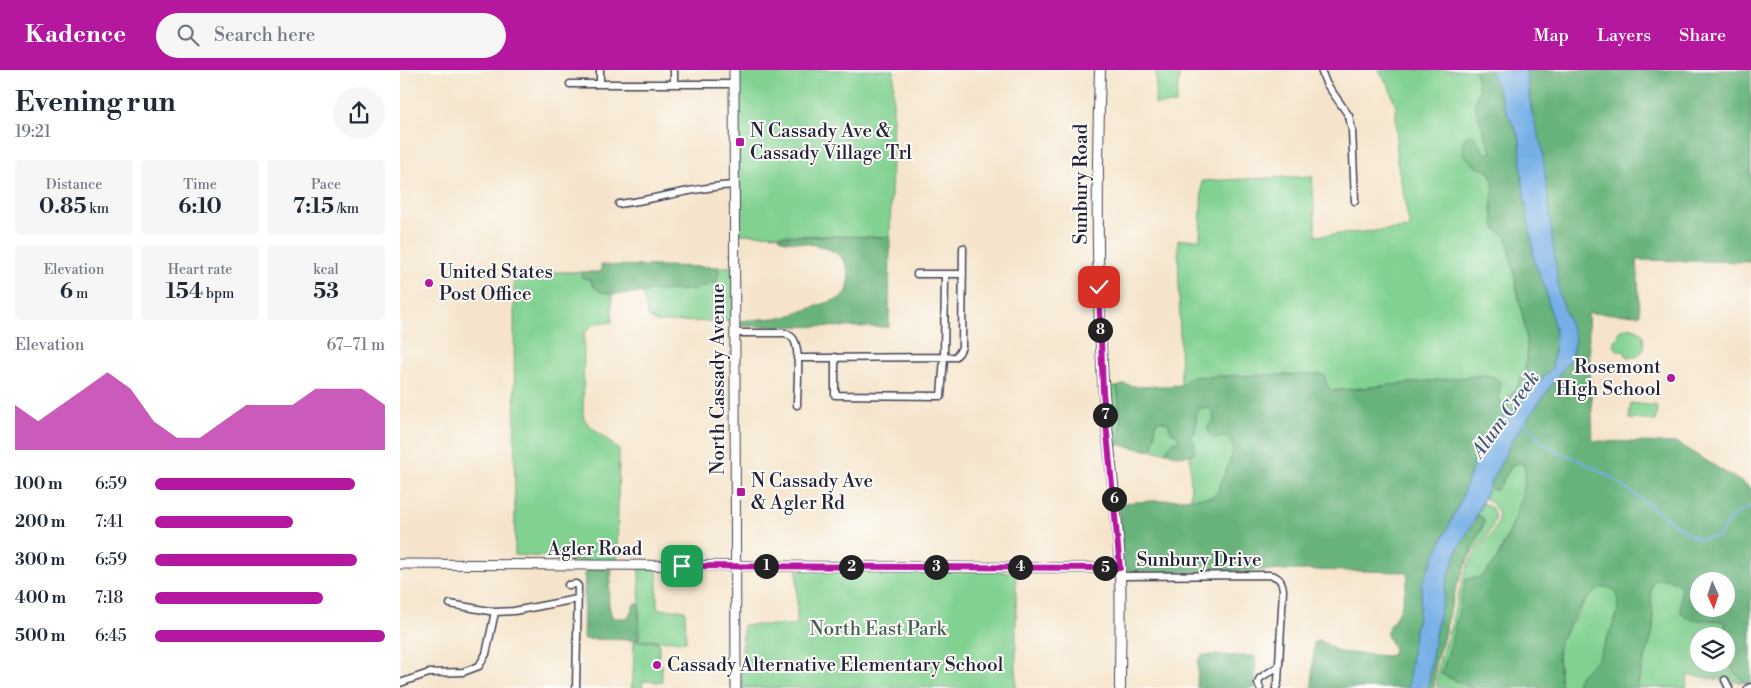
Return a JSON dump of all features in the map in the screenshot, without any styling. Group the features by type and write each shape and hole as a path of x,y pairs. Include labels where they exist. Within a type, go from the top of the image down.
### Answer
{"main road":[{"name":"North Cassady Avenue","path":"734,70 736,688"},
{"name":"Sunbury Road","path":"1100,70 1098,178 1101,356 1120,572 1120,688"},
{"name":"Agler Road","path":"400,564 735,566 1120,572"}],"street":[{"path":"600,70 600,84"},
{"path":"674,70 674,84"},
{"path":"1320,70 1326,83 1349,116 1352,130 1355,201"},
{"path":"570,84 734,84"},
{"path":"619,204 639,202 697,188 734,185"},
{"path":"797,358 955,357 962,347 963,248"},
{"path":"917,274 963,274"},
{"path":"835,357 835,395 942,396 945,274"},
{"path":"734,333 785,333 792,337 795,341 797,358 797,404"},
{"name":"Sunbury Drive","path":"1120,572 1268,575 1278,578 1284,590 1276,688"},
{"path":"568,585 576,584 578,586 576,688"},
{"path":"450,604 495,612 514,611 578,598"},
{"path":"400,683 429,673 472,670 479,666 486,654 495,612"},
{"path":"1260,688 1258,684 1260,678 1279,666"},
{"path":"1724,680 1729,688"}],"green space":[{"path":"737,70 894,70 890,237 738,234"},
{"path":"1156,70 1180,70 1176,104 1155,104"},
{"path":"1378,70 1475,70 1479,90 1475,104 1491,151 1490,153 1486,154 1474,136 1493,181 1494,193 1491,206 1497,231 1506,235 1525,327 1527,354 1522,378 1504,402 1501,402 1499,399 1500,382 1487,375 1333,391 1329,389 1324,376 1320,374 1189,377 1181,385 1178,240 1200,239 1202,181 1312,176 1316,236 1410,228 1397,161 1396,107 1389,86"},
{"path":"1475,70 1490,70 1504,106 1520,139 1522,179 1535,264 1545,288 1555,330 1552,368 1515,408 1500,419 1478,453 1460,502 1422,583 1408,688 1312,688 1314,643 1316,641 1323,642 1339,652 1392,655 1394,649 1387,631 1401,608 1408,577 1406,572 1307,570 1131,572 1124,567 1119,506 1123,503 1211,497 1217,494 1233,453 1232,441 1225,437 1214,438 1209,433 1208,427 1214,419 1213,413 1208,408 1200,408 1197,412 1195,433 1190,437 1194,442 1195,452 1192,454 1181,456 1167,452 1172,443 1180,439 1171,432 1168,423 1161,420 1156,422 1154,446 1152,449 1146,450 1120,445 1121,422 1117,387 1124,384 1139,387 1181,385 1189,377 1320,374 1324,376 1329,389 1333,391 1487,375 1496,378 1500,382 1499,399 1501,402 1504,402 1522,378 1526,366 1527,341 1506,235 1495,229 1492,211 1493,187 1490,172 1475,166 1461,152 1464,138 1467,135 1474,136 1486,154 1491,153 1475,104 1479,90"},
{"path":"1526,70 1751,70 1751,262 1637,260 1640,315 1588,313 1593,441 1677,443 1751,488 1751,683 1746,683 1734,672 1735,627 1725,627 1725,622 1693,619 1688,618 1683,615 1681,611 1681,587 1675,582 1665,579 1653,581 1651,587 1653,628 1637,688 1575,688 1578,678 1598,658 1618,612 1618,596 1616,591 1607,587 1601,588 1588,598 1574,617 1559,645 1558,656 1561,688 1473,688 1441,674 1450,648 1466,579 1481,577 1491,567 1501,552 1512,527 1524,483 1525,472 1523,463 1513,464 1497,490 1492,490 1489,486 1513,439 1571,358 1575,339 1559,294"},
{"path":"778,236 890,237 889,327 739,326 739,321 785,317 838,299 848,289 847,268 835,252 816,245 782,240"},
{"path":"601,265 717,267 719,270 717,282 693,290 612,294 595,288 590,279 581,276 583,272 601,272"},
{"path":"717,267 732,267 733,321 656,322 648,316 642,293 650,291 693,290 717,282 719,270"},
{"path":"514,272 583,272 581,276 589,280 597,289 612,294 612,322 595,323 584,334 583,416 586,422 619,450 617,562 561,561 548,557 515,555"},
{"path":"1629,327 1638,330 1643,335 1643,351 1637,357 1627,357 1625,352 1617,350 1614,346 1614,340 1619,335 1619,331"},
{"path":"1107,387 1117,387 1121,422 1120,445 1112,445"},
{"path":"1631,403 1657,406 1656,421 1629,419"},
{"path":"1200,408 1208,408 1213,413 1214,419 1208,427 1214,438 1225,437 1232,440 1233,452 1217,494 1211,497 1191,499 1190,456 1195,452 1190,437 1195,433 1197,412"},
{"path":"1160,420 1168,423 1180,439 1167,449 1167,452 1146,450 1152,449 1156,422"},
{"path":"1523,463 1525,468 1525,481 1518,511 1497,559 1481,578 1450,648 1441,674 1473,688 1437,688 1440,659 1464,576 1474,554 1497,525 1498,515 1496,509 1484,498 1489,486 1492,490 1497,490 1513,464"},
{"path":"1482,503 1492,508 1494,522 1488,535 1468,558 1484,524 1482,517 1477,515"},
{"path":"1477,515 1484,519 1484,522 1456,588 1436,660 1434,688 1428,688 1435,635 1447,580 1458,549"},
{"path":"639,568 657,568 657,609 685,610 686,641 638,640 640,635"},
{"path":"585,569 612,569 609,606 613,618 628,618 634,604 639,604 638,640 583,639"},
{"name":"North East Park","path":"797,570 1016,572 1016,688 741,688 743,625 797,625"},
{"path":"1661,578 1676,581 1682,587 1681,612 1690,619 1720,620 1725,622 1726,627 1690,627 1690,672 1734,672 1746,683 1688,675 1686,688 1637,688 1653,628 1651,587 1653,581"},
{"path":"1608,587 1616,591 1618,611 1598,658 1578,678 1575,688 1561,688 1558,653 1561,639 1589,596 1600,588"},
{"path":"634,641 659,642 659,664 662,664 662,682 643,681 642,688 631,688 633,681"},
{"path":"1202,655 1254,656 1256,658 1255,688 1197,688 1198,660"}],"water":[{"name":"Alum Creek","path":"1490,70 1526,70 1531,109 1542,148 1559,294 1575,338 1571,358 1513,439 1474,521 1458,549 1447,580 1435,635 1428,688 1408,688 1422,583 1460,502 1478,453 1500,419 1515,408 1552,368 1554,354 1555,330 1545,288 1535,264 1522,179 1520,139 1504,106"}],"waterway":[{"name":"Alum Creek","path":"1525,423 1552,450 1581,461 1612,478 1686,532 1699,539 1718,537 1735,515 1751,508"}],"place":[{"name":"N Cassady Ave & Cassady Village Trl","path":"740,142"},
{"name":"United States Post Office","path":"429,283"},
{"name":"Rosemont High School","path":"1671,378"},
{"name":"N Cassady Ave & Agler Rd","path":"741,492"},
{"name":"Cassady Alternative Elementary School","path":"657,665"}],"route":[{"path":"682,566 1120,568 1103,392 1099,287"}]}
